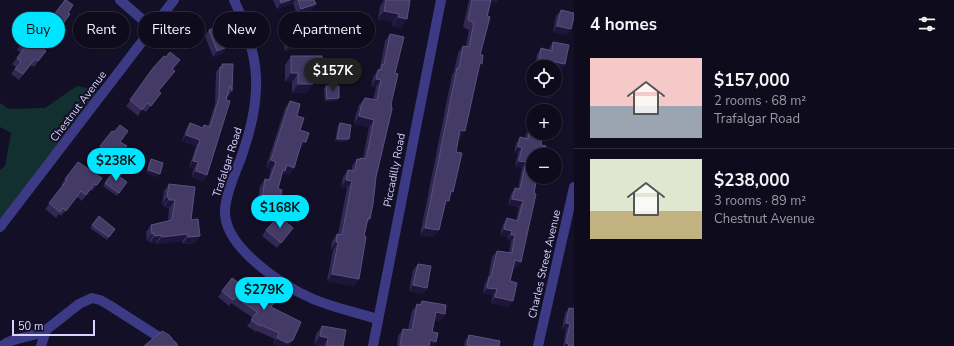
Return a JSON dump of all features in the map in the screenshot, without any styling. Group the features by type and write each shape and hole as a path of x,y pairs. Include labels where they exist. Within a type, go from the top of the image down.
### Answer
{"street":[{"path":"120,0 138,16"},
{"name":"Chestnut Avenue","path":"165,12 174,0"},
{"name":"Trafalgar Road","path":"234,0 245,24 254,51 257,80 256,105 251,130 226,199 225,212 228,226 242,250 292,287 313,299 377,319"},
{"name":"Piccadilly Road","path":"373,346 377,319 441,0"},
{"name":"Chestnut Avenue","path":"0,227 138,46"},
{"name":"Charles Street Avenue","path":"538,346 574,188"},
{"path":"2,346 13,341 40,334 79,304 92,298 109,305 173,346"},
{"path":"41,346 46,330"}],"green space":[{"path":"77,86 99,90 0,219 0,170 5,166 11,133 0,127 0,103 9,109 45,108"}],"building":[{"path":"65,0 73,5 68,13 70,14 65,21 65,12 56,12"},
{"path":"280,0 290,0 281,3"},
{"path":"298,0 314,0 316,4 301,9"},
{"path":"386,0 410,0 407,19 398,17 399,14 384,11"},
{"path":"472,0 491,0 487,16 490,17 480,55 483,55 482,64 480,63 465,131 460,130 456,152 462,153 453,192 451,191 449,201 446,200 439,230 425,228 457,68 459,68 463,46 469,47 474,23 468,20"},
{"path":"561,10 574,13 571,29 557,26"},
{"path":"213,28 213,40 209,30"},
{"path":"390,34 404,37 395,73 398,74 391,104 392,109 376,177 370,219 368,218 364,236 366,237 359,279 332,274 338,243 336,242 337,234 342,235 352,181 346,180 348,170 355,171 357,159 366,159 374,120 359,116 361,107 365,98 377,100 381,80 376,79 378,70 381,70 382,64 384,65"},
{"path":"553,42 569,45 565,64 562,63 562,60 539,59 541,48 552,51"},
{"path":"24,48 42,48 46,51 38,61 35,59 23,74 15,69 21,62 17,58"},
{"path":"216,48 224,48 217,51"},
{"path":"170,52 180,60 172,69 175,71 158,91 161,93 151,106 147,103 142,110 130,100 153,68"},
{"path":"291,56 322,56 322,67 313,67 313,84 298,84 298,73 291,73"},
{"path":"222,64 233,64 232,91 230,86 226,100 230,101 207,175 196,171 198,162 193,161 200,140 186,135 190,123 203,128 204,125 210,127 219,98 220,67 223,67"},
{"path":"326,86 339,86 339,98 327,99"},
{"path":"290,101 300,104 297,116 304,118 300,130 309,133 306,142 302,141 294,168 287,165 285,171 283,170 278,189 282,190 279,203 262,199 265,179 270,180 276,162 271,160"},
{"path":"340,123 351,125 349,139 337,139"},
{"path":"120,125 128,131 120,142 127,146 117,159 100,146 112,131 114,132"},
{"path":"520,137 526,138 526,140 542,140 541,145 546,146 546,148 526,148 526,162 519,161 522,147 518,147"},
{"path":"151,159 163,163 160,174 148,170"},
{"path":"78,162 102,178 97,185 94,184 86,195 81,191 66,211 63,208 60,212 49,203 67,180 65,179"},
{"path":"526,162 526,184 536,184 534,193 536,194 521,262 515,260 510,281 517,283 513,301 495,297 497,289 487,288 497,251 512,253 515,235 511,235 512,231 504,229 507,218 518,221 523,201 512,199 515,188 520,189"},
{"path":"113,172 127,182 119,193 105,183"},
{"path":"169,184 195,187 191,220 198,219 200,236 188,237 188,234 162,237 161,235 155,236 154,233 152,234 151,225 172,220 175,200 169,200 167,197"},
{"path":"99,216 115,229 109,237 92,225"},
{"path":"279,216 293,228 281,243 266,230"},
{"path":"418,264 431,266 427,288 413,285"},
{"path":"232,278 256,295 259,291 275,301 271,307 301,322 293,340 287,343 277,338 279,333 261,325 260,326 251,320 257,312 235,297 233,300 222,291"},
{"path":"422,301 446,305 445,314 436,312 432,332 438,333 436,342 430,340 429,346 400,346 403,329 412,330 417,304 421,305"},
{"path":"569,308 574,309 574,346 568,346 569,344 566,343 570,324 566,323"},
{"path":"322,326 346,330 343,346 327,346 328,338 320,336"},
{"path":"162,331 169,335 178,346 144,346"},
{"path":"469,335 500,341 499,346 467,345"}]}
